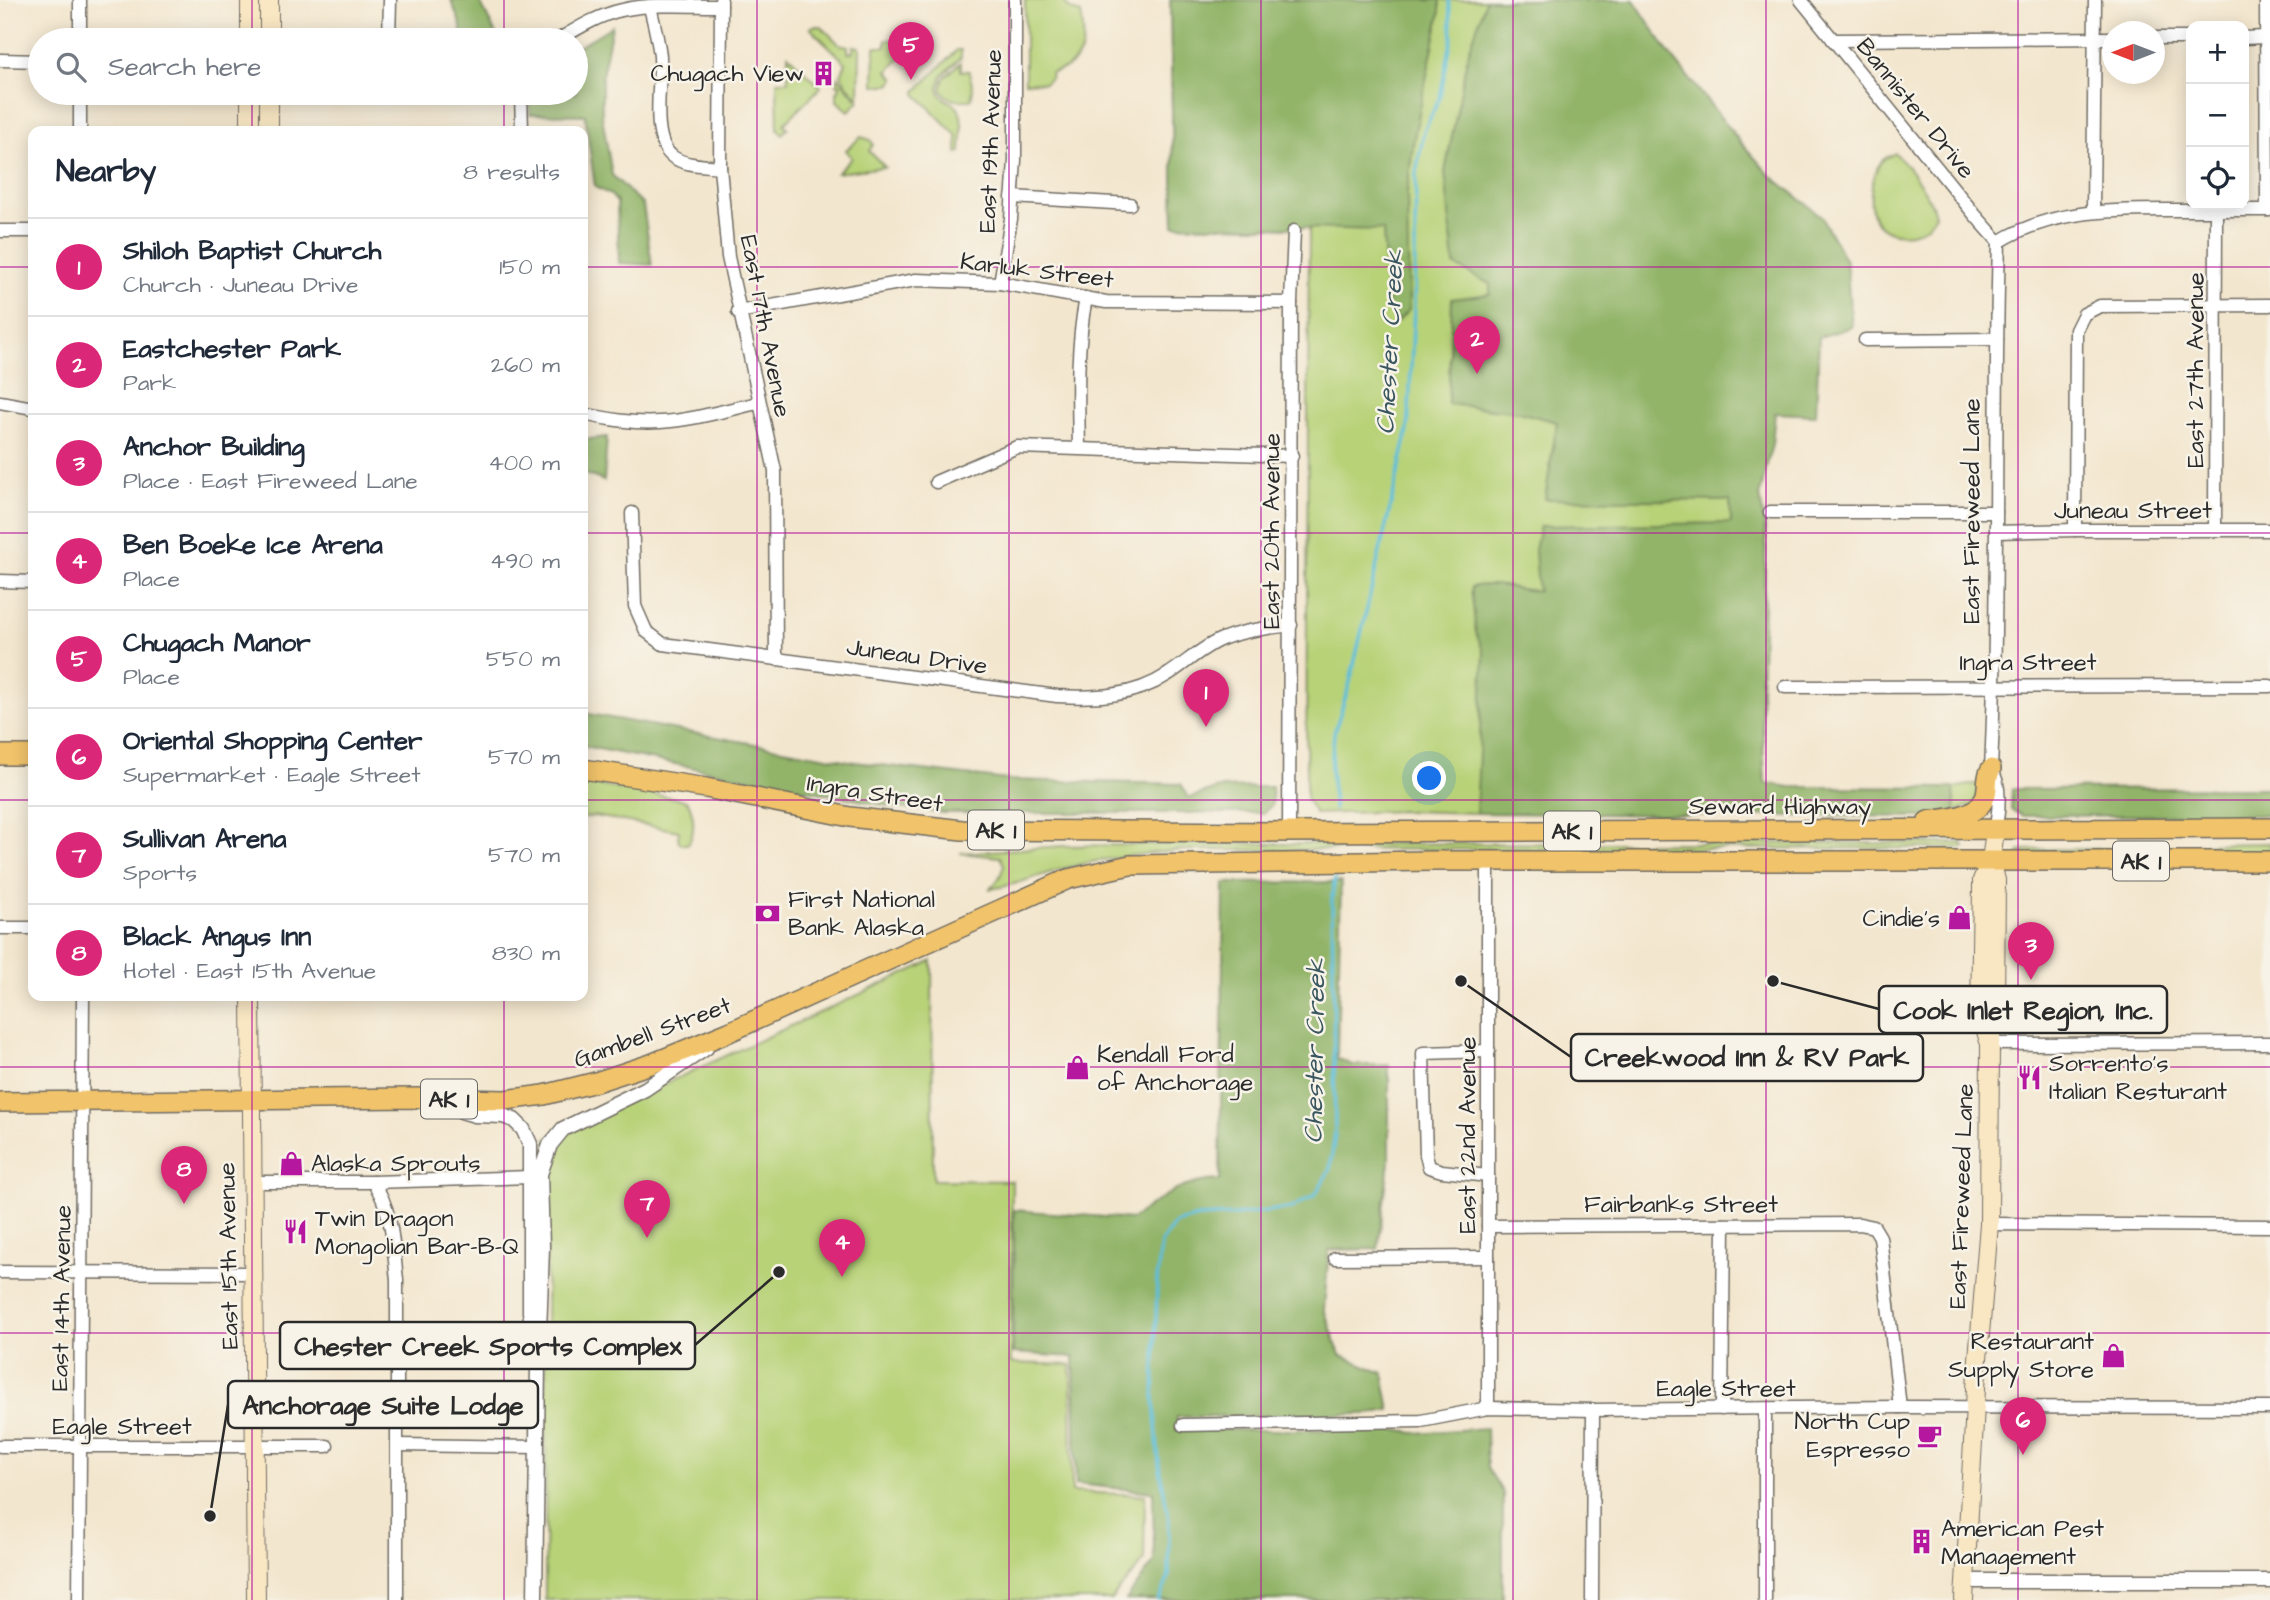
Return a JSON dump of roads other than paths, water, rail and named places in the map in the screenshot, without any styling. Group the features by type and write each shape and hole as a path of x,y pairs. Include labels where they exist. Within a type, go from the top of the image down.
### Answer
{"highway":[{"path":"0,755 28,755"},
{"path":"1854,831 1968,814 1985,798 1988,775 1992,769"},
{"name":"Ingra Street","path":"588,770 850,817 962,830 1289,832"},
{"name":"Seward Highway","path":"1289,832 2270,828"},
{"name":"AK 1","path":"1488,861 2270,861"},
{"name":"Gambell Street","path":"0,1102 416,1098 505,1100 544,1095 651,1064 729,1032 1068,878 1130,865 1488,861"}],"main road":[{"path":"250,0 250,28"},
{"path":"269,0 269,28"},
{"path":"250,105 250,126"},
{"path":"269,105 269,126"},
{"name":"East Fireweed Lane","path":"1964,1600 1974,1408 1989,1224 1990,1044 1995,1013 1996,932 1996,880 1991,861 1995,830"},
{"name":"East 15th Avenue","path":"251,1001 257,1600"}],"street":[{"path":"80,0 80,28"},
{"path":"389,28 390,0"},
{"name":"East 19th Avenue","path":"1000,283 1015,160 1015,0"},
{"name":"Bannister Drive","path":"1801,0 1999,242"},
{"path":"2093,212 2095,0"},
{"path":"1999,242 2021,229 2060,217 2093,212 2269,211 2266,0"},
{"path":"579,28 597,18 622,10 721,3"},
{"name":"East 17th Avenue","path":"721,3 720,167 728,257 775,471 776,659"},
{"path":"650,7 660,58 659,130 662,143 670,155 683,163 720,167"},
{"path":"2249,38 2265,37"},
{"path":"1833,40 2102,38"},
{"path":"2165,38 2186,38"},
{"path":"0,60 28,61"},
{"path":"80,105 80,126"},
{"path":"521,105 522,126"},
{"path":"1012,197 1130,204"},
{"name":"East 27th Avenue","path":"2215,531 2216,211"},
{"path":"0,231 28,231"},
{"name":"East 20th Avenue","path":"1289,832 1292,625 1291,303 1294,231"},
{"name":"East Fireweed Lane","path":"1995,830 1998,818 1997,777 1992,769 1999,242"},
{"name":"Karluk Street","path":"738,312 916,280 1000,283 1106,302 1291,303"},
{"path":"1079,448 1080,326 1086,298"},
{"path":"2075,530 2076,330 2084,314 2100,306 2270,305"},
{"path":"1865,340 1997,339"},
{"path":"0,402 28,407"},
{"path":"588,416 620,421 657,422 691,419 758,403"},
{"path":"936,482 1017,447 1292,456"},
{"path":"1770,512 1996,512"},
{"name":"Juneau Drive","path":"632,513 635,606 646,631 663,644 1056,696 1090,698 1134,691 1165,677 1220,639 1249,631 1292,625"},
{"name":"Juneau Street","path":"1996,532 2270,530"},
{"path":"0,581 28,582"},
{"name":"Ingra Street","path":"1786,687 2270,686"},
{"name":"East 22nd Avenue","path":"1488,861 1488,1408"},
{"path":"0,928 28,928"},
{"name":"East 14th Avenue","path":"79,1600 83,1001"},
{"path":"535,1600 542,1247 540,1174 550,1145 563,1129 645,1089 729,1032"},
{"path":"1990,1044 2270,1043"},
{"path":"1488,1176 1429,1167 1426,1155 1423,1053 1489,1051"},
{"path":"416,1098 475,1115 503,1116 514,1120 523,1129 530,1144 530,1312 538,1363"},
{"path":"252,1182 373,1182 530,1177"},
{"path":"373,1182 384,1197 396,1269 397,1600"},
{"name":"Fairbanks Street","path":"1488,1226 1860,1224 1874,1227 1880,1237 1900,1407"},
{"path":"1989,1224 2270,1226"},
{"path":"1722,1409 1724,1225"},
{"path":"1335,1258 1488,1257"},
{"path":"0,1272 254,1273"},
{"name":"Eagle Street","path":"1183,1424 1421,1421 1488,1408 2270,1408"},
{"path":"1592,1600 1593,1410"},
{"path":"1765,1410 1765,1600"},
{"name":"Eagle Street","path":"0,1446 327,1446"},
{"path":"398,1446 537,1447"},
{"path":"1965,1581 2270,1581"}],"waterway":[{"name":"Chester Creek","path":"1334,809 1331,768 1334,733 1349,686 1408,430 1414,308 1416,173 1424,131 1440,97 1452,37 1449,0"},
{"name":"Chester Creek","path":"1159,1600 1169,1577 1169,1520 1159,1464 1154,1401 1157,1280 1161,1243 1175,1223 1198,1217 1291,1208 1315,1195 1330,1169 1335,1133 1332,896 1335,879"}],"place":[{"name":"Chugach View","path":"824,73"},
{"name":"Chugach Manor","path":"911,80"},
{"name":"Eastchester Park","path":"1477,374"},
{"name":"Shiloh Baptist Church","path":"1206,727"},
{"name":"First National Bank Alaska","path":"768,913"},
{"name":"Cindie's","path":"1960,918"},
{"name":"Anchor Building","path":"2031,980"},
{"name":"Creekwood Inn & RV Park","path":"1461,981"},
{"name":"Cook Inlet Region, Inc.","path":"1773,981"},
{"name":"Kendall Ford of Anchorage","path":"1077,1068"},
{"name":"Sorrento's Italian Resturant","path":"2029,1077"},
{"name":"Alaska Sprouts","path":"291,1163"},
{"name":"Black Angus Inn","path":"184,1204"},
{"name":"Twin Dragon Mongolian Bar-B-Q","path":"295,1232"},
{"name":"Sullivan Arena","path":"647,1238"},
{"name":"Chester Creek Sports Complex","path":"779,1272"},
{"name":"Ben Boeke Ice Arena","path":"842,1277"},
{"name":"Restaurant Supply Store","path":"2114,1355"},
{"name":"North Cup Espresso","path":"1930,1435"},
{"name":"Oriental Shopping Center","path":"2023,1455"},
{"name":"Anchorage Suite Lodge","path":"210,1516"},
{"name":"American Pest Management","path":"1921,1542"}]}
